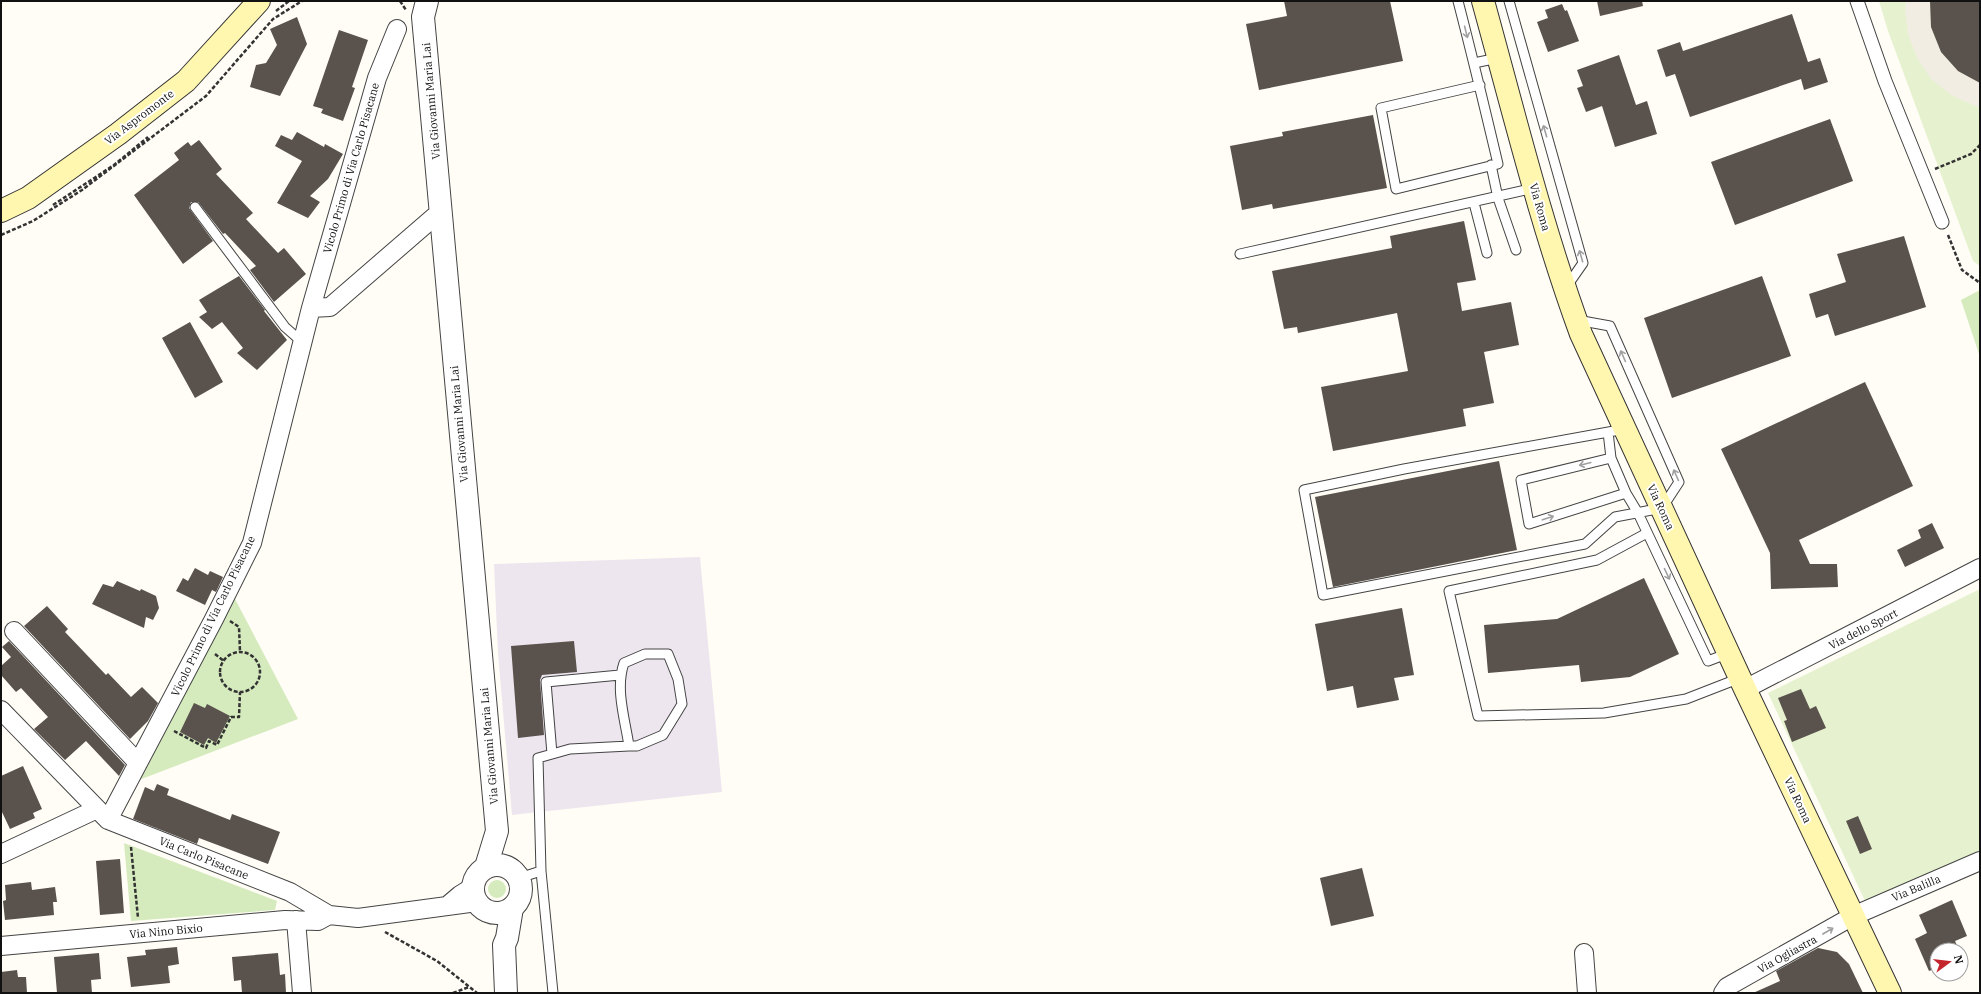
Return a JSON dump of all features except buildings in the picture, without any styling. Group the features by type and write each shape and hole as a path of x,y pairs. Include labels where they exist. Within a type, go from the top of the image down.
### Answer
{"main road":[{"name":"Via Roma","path":"1484,1 1534,188 1565,288 1616,431 1662,508 1667,548 1729,653 1890,993"},
{"name":"Via Aspromonte","path":"1,211 28,198 118,134 181,86 264,8"}],"street":[{"path":"1857,1 1885,81 1942,222"},
{"name":"Via Giovanni Maria Lai","path":"422,6 497,831 515,873"},
{"name":"Vicolo Primo di Via Carlo Pisacane","path":"102,814 138,763 252,543 311,308 377,78 397,29"},
{"path":"311,308 330,307 434,217 440,217"},
{"name":"Via dello Sport","path":"1743,684 1980,568"},
{"path":"14,631 138,763"},
{"name":"Via Carlo Pisacane","path":"1,710 102,814 290,892 328,915 358,918 447,906 460,895 480,901"},
{"path":"1,854 102,814"},
{"name":"Via Giovanni Maria Lai","path":"486,866 497,831"},
{"name":"Via Balilla","path":"1853,916 1980,861"},
{"path":"504,945 480,901 478,874 486,866 499,864 515,873 522,891 520,897 512,908 507,938 504,945 506,993"},
{"path":"290,892 289,908 302,993"},
{"path":"480,901 498,913 512,908"},
{"name":"Via Nino Bixio","path":"1,946 291,920 318,921 328,915"},
{"name":"Via Ogliastra","path":"1723,993 1726,987 1853,916"},
{"path":"1584,953 1587,993"}],"lane":[{"path":"1458,1 1480,85 1498,164 1396,189 1381,108 1480,85"},
{"path":"1510,1 1583,263 1565,288"},
{"path":"1474,63 1499,58"},
{"path":"1491,165 1498,198 1516,250"},
{"path":"1240,254 1498,198 1534,188"},
{"path":"1474,203 1487,253"},
{"path":"196,207 285,327 302,342"},
{"path":"1576,320 1610,326 1679,482 1662,508 1638,514 1615,517 1585,544 1323,595 1304,490 1411,468 1616,431 1611,458 1626,493 1638,514 1648,533 1667,548"},
{"path":"1611,458 1521,480 1529,524 1626,493"},
{"path":"1648,533 1597,560 1449,591 1478,716 1604,713 1686,699 1743,684"},
{"path":"553,993 541,871 538,758 570,749 637,746 663,735 682,704 678,679 668,654 645,654 624,663 620,675 629,746"},
{"path":"552,754 546,682 620,675"},
{"path":"515,873 541,871"}],"path":[{"path":"264,8 289,1"},
{"path":"1923,173 1971,154 1980,145"},
{"path":"1942,222 1962,270 1980,283"},
{"path":"239,627 240,652"},
{"path":"240,652 252,656 256,660 260,672 256,684 246,691 240,692 228,688 222,678 221,672 224,661 228,656 240,652"},
{"path":"159,723 206,748 210,741 217,745 231,717 239,717 240,692"},
{"path":"131,840 138,926"},
{"path":"383,931 437,961 477,993"},
{"path":"453,993 469,987"}],"shaded area":[{"path":"1906,1 1930,1 1931,27 1941,52 1958,71 1980,83 1980,108 1951,95 1931,79 1917,58 1908,34 1905,9"},
{"path":"700,557 722,792 512,815 498,654 494,564"}],"green space":[{"path":"1879,1 1980,1 1980,266 1973,261 1888,31"},
{"path":"1980,290 1980,357 1961,300"},
{"path":"1980,589 1980,852 1865,901 1768,693"},
{"path":"234,597 298,719 139,780"},
{"path":"124,843 277,901 275,910 131,921"},
{"path":"493,880 501,880 506,885 504,896 501,898 493,898 488,893 488,885"}]}
